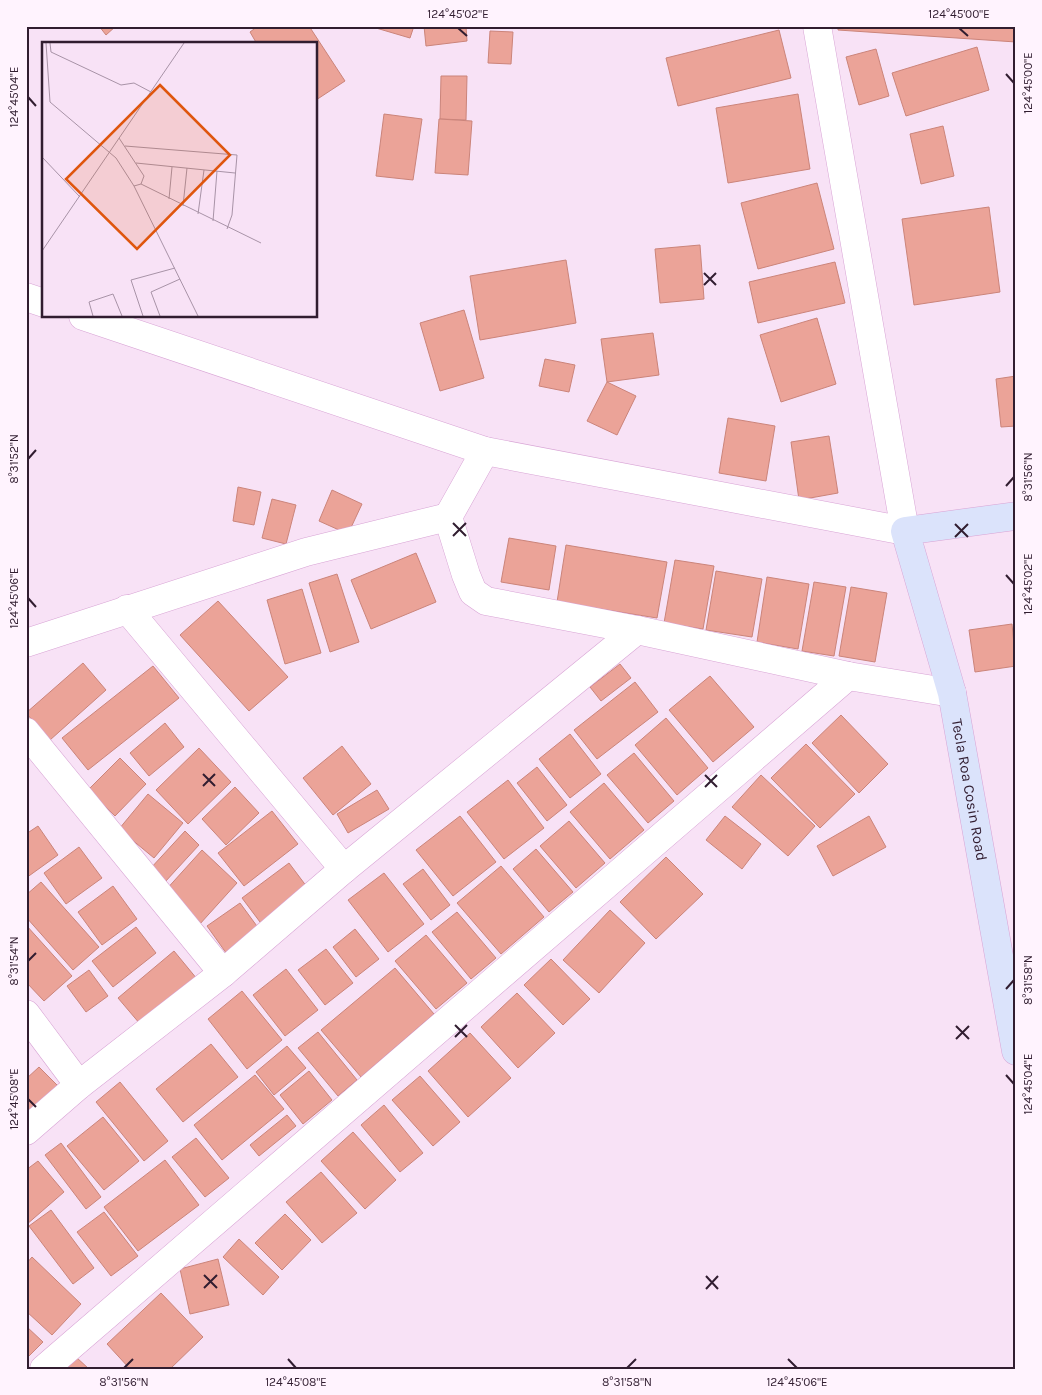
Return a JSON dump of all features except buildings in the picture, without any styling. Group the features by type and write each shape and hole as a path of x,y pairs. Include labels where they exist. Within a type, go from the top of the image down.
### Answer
{"street":[{"path":"818,26 905,531"},
{"path":"26,297 42,302"},
{"path":"89,318 485,450 905,531 1016,516"},
{"path":"485,450 448,517 466,575 474,592 486,601 637,630 848,676 952,693"},
{"path":"26,643 306,552 448,517"},
{"name":"Tecla Roa Cosin Road","path":"905,531 952,693 1016,1050"},
{"path":"127,609 344,869"},
{"path":"26,1131 79,1085 223,973 344,869 637,630"},
{"path":"44,1369 848,676"},
{"path":"26,732 223,973"},
{"path":"26,1014 79,1085"}]}
